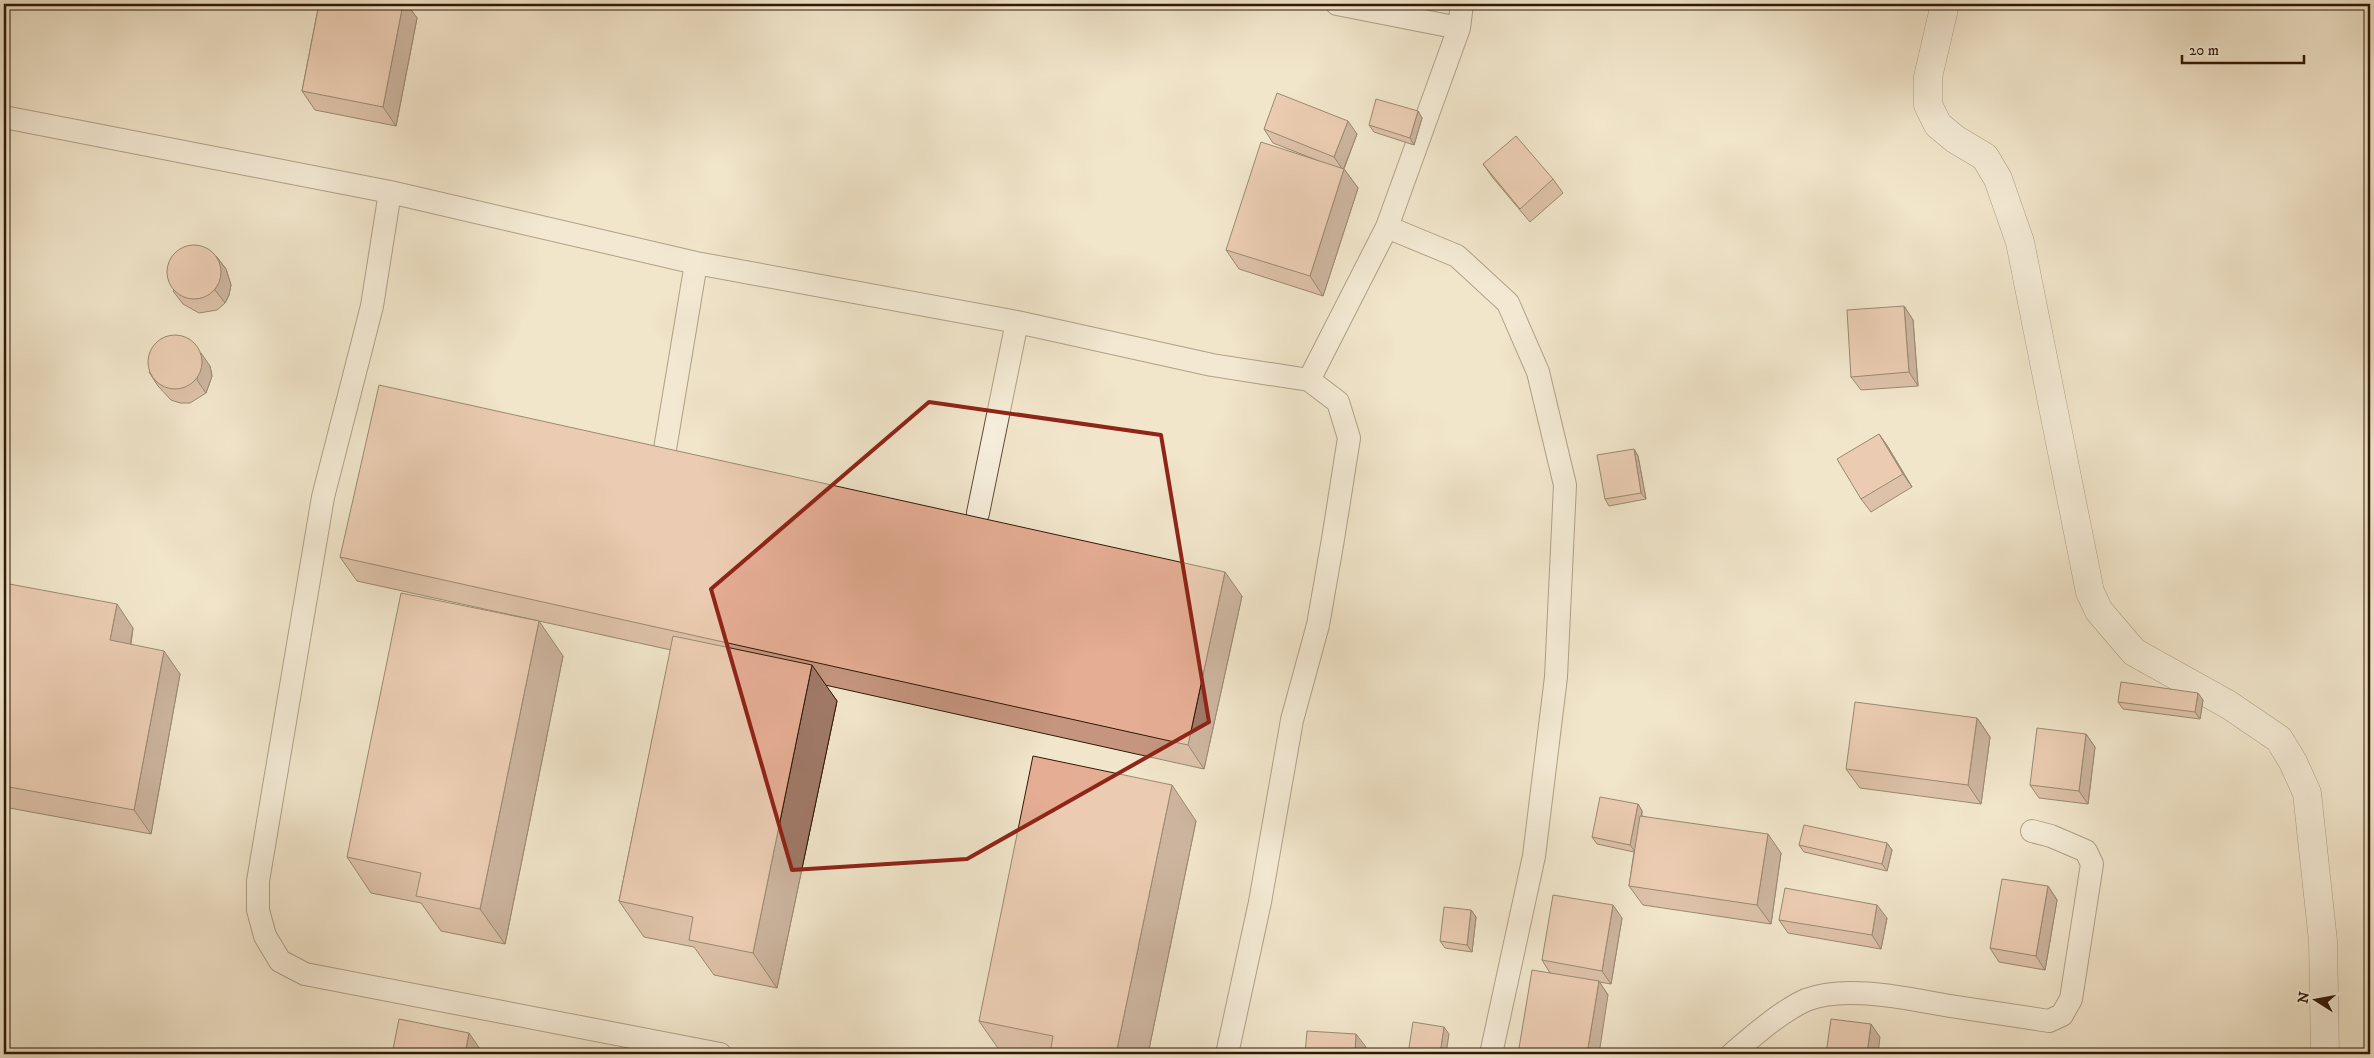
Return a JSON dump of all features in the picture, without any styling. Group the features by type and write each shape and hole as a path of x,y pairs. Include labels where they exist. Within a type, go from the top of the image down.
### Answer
{"street":[{"path":"1945,4 1928,77 1928,105 1938,125 1955,139 1985,157 1998,179 2020,242 2090,592 2099,611 2134,652 2229,705 2279,739 2294,762 2307,793 2323,942 2325,1054"}],"lane":[{"path":"1337,4 1459,28"},
{"path":"1309,380 1388,226 1459,28 1462,4"},
{"path":"4,117 390,192 696,263 1017,322 1212,365 1309,380 1338,402 1348,438 1318,625 1292,720 1260,902 1228,1054"},
{"path":"390,192 372,306 323,497 258,882 258,910 265,936 280,961 305,974 720,1054"},
{"path":"1388,226 1457,256 1508,303 1538,372 1565,485 1556,677 1534,856 1491,1054"},
{"path":"664,455 696,263"},
{"path":"978,513 1017,322"},
{"path":"1732,1054 1761,1029 1805,1001 1826,994 1902,998 2049,1020 2062,1015 2071,999 2092,864 2086,851 2051,836 2032,831"}],"highlighted area":[{"path":"929,402 1161,435 1209,722 967,859 792,870 711,589"}],"building":[{"path":"319,4 403,4 383,107 302,91"},
{"path":"1277,93 1348,121 1334,157 1264,129"},
{"path":"1376,99 1418,111 1410,138 1369,125"},
{"path":"1516,136 1553,179 1520,209 1483,164"},
{"path":"1261,142 1344,169 1310,276 1226,250"},
{"path":"189,245 199,245 213,253 219,262 221,272 219,282 213,291 199,299 189,299 179,294 172,287 167,277 167,267 172,257 179,250"},
{"path":"1904,306 1909,372 1851,377 1847,310"},
{"path":"170,335 180,335 194,343 200,352 202,362 200,372 194,381 180,389 170,389 160,384 153,377 148,367 148,357 153,347 160,340"},
{"path":"379,385 1225,572 1188,745 340,557"},
{"path":"1879,434 1903,474 1861,499 1837,459"},
{"path":"1634,449 1641,493 1605,499 1597,455"},
{"path":"4,583 117,604 110,640 164,651 134,810 4,786"},
{"path":"401,593 539,621 480,909 416,896 421,873 347,857"},
{"path":"673,636 812,665 753,953 689,940 693,917 619,901"},
{"path":"2121,682 2198,693 2195,712 2118,702"},
{"path":"1855,702 1977,718 1968,785 1846,769"},
{"path":"2037,728 2086,734 2079,791 2030,785"},
{"path":"1033,756 1172,785 1116,1054 1050,1054 1053,1036 979,1021"},
{"path":"1600,797 1638,804 1630,845 1592,837"},
{"path":"1640,816 1768,834 1757,905 1629,886"},
{"path":"1804,825 1887,843 1882,864 1799,845"},
{"path":"2002,879 2048,886 2036,956 1990,948"},
{"path":"1785,888 1877,905 1872,935 1779,920"},
{"path":"1553,895 1613,905 1602,971 1542,960"},
{"path":"1444,907 1471,910 1467,945 1440,941"},
{"path":"1532,970 1599,981 1587,1054 1518,1054"},
{"path":"2365,1002 2370,1002 2370,1045 2366,1045"},
{"path":"399,1019 469,1033 465,1054 392,1054"},
{"path":"1831,1019 1871,1024 1867,1054 1826,1054"},
{"path":"1413,1022 1444,1027 1440,1054 1408,1054"},
{"path":"1307,1031 1356,1034 1355,1054 1305,1054"}]}
